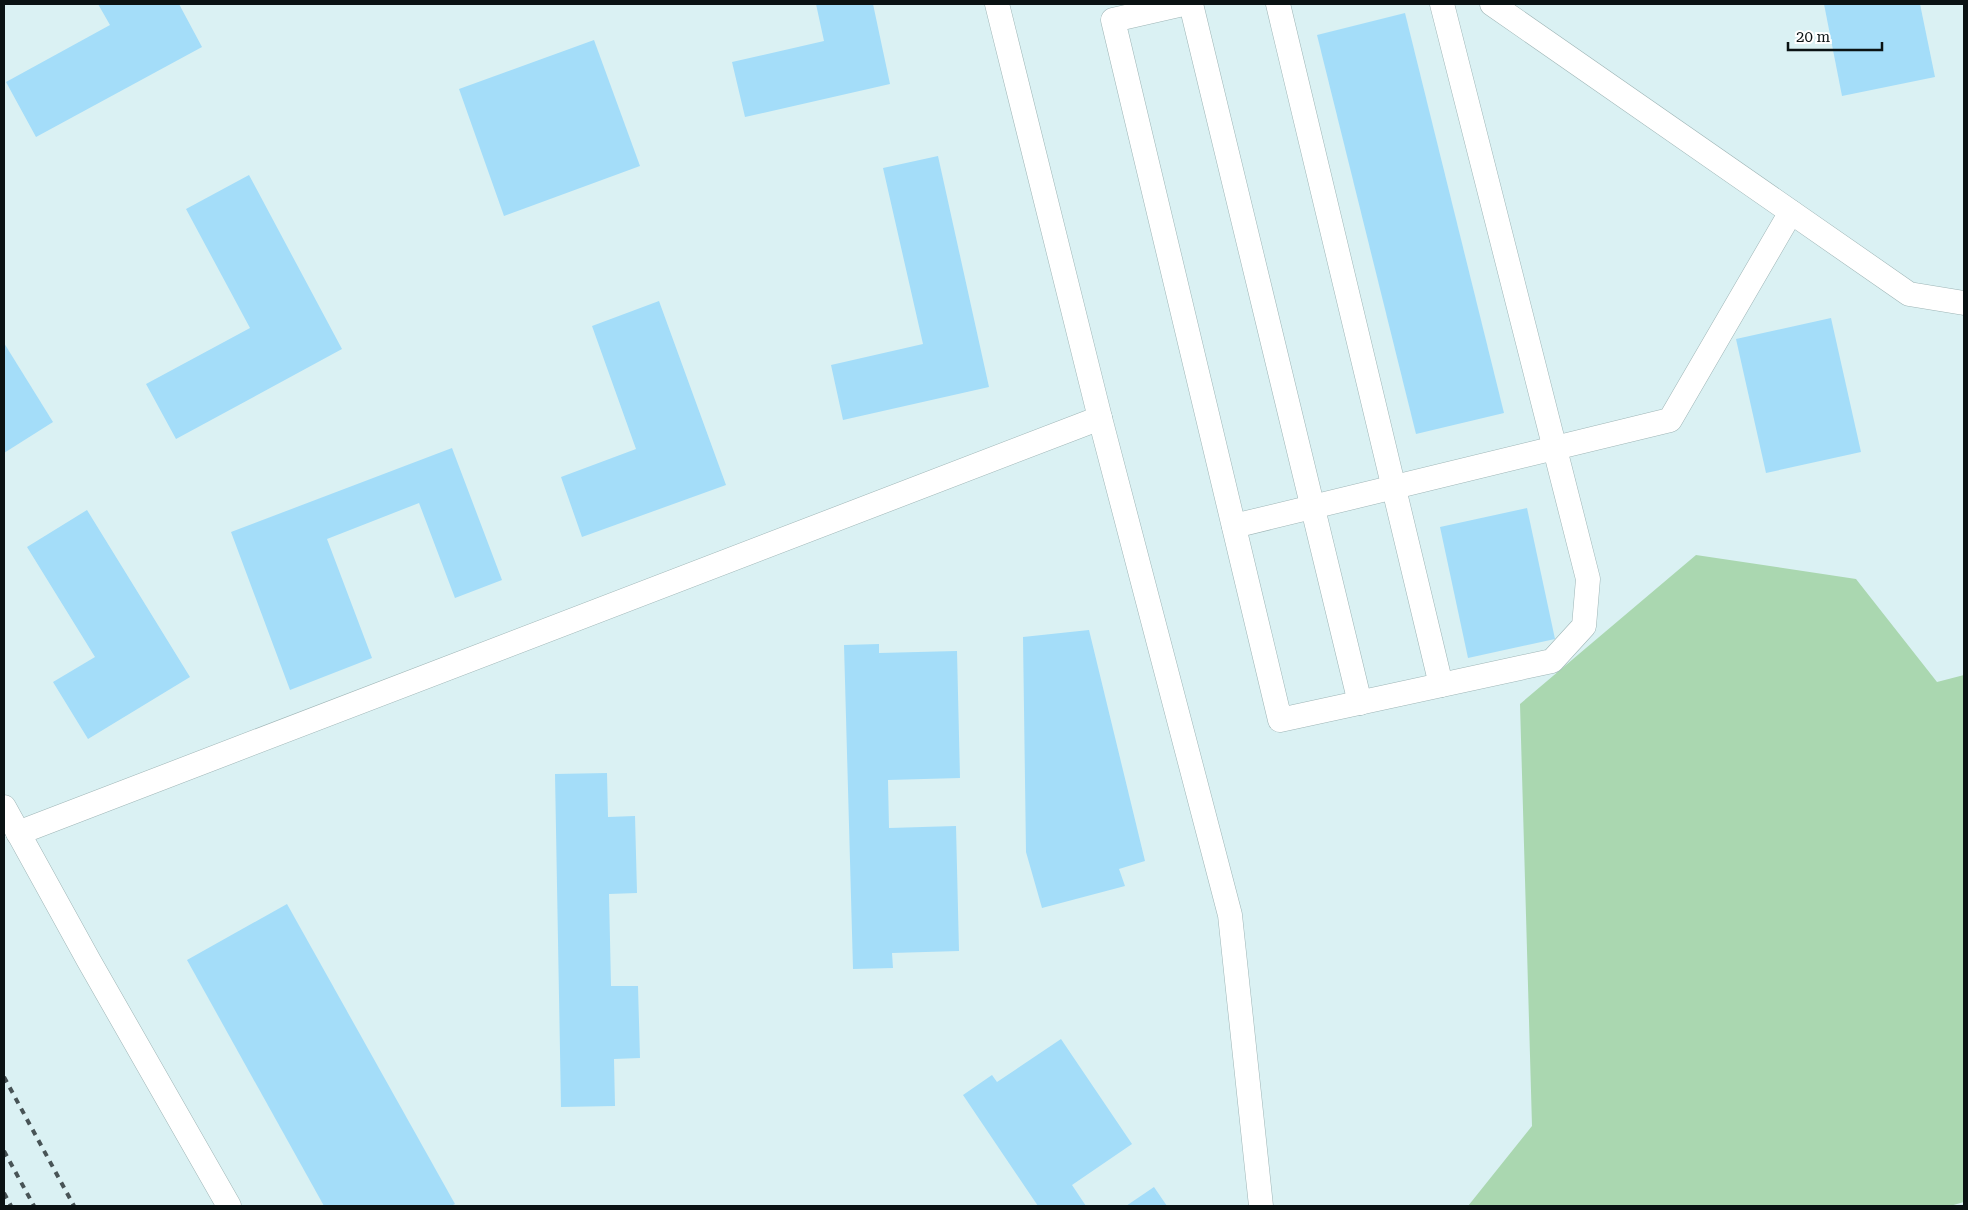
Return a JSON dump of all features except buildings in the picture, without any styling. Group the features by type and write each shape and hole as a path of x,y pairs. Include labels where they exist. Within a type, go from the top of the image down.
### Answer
{"street":[{"path":"997,4 1100,418 1230,915 1261,1206"},
{"path":"1183,4 1113,20 1280,720 1552,661 1584,626 1588,579 1442,4"},
{"path":"1191,4 1360,702"},
{"path":"1278,4 1441,685"},
{"path":"1492,4 1909,294 1964,303"},
{"path":"1234,526 1670,420 1791,212"},
{"path":"18,833 1100,418"},
{"path":"4,807 88,961 229,1206"}],"green space":[{"path":"1696,555 1856,579 1937,682 1964,675 1964,1202 1950,1206 1468,1206 1532,1126 1520,704"}],"railway":[{"path":"4,1077 74,1206"},
{"path":"4,1151 34,1206"},
{"path":"4,1193 11,1206"}]}
